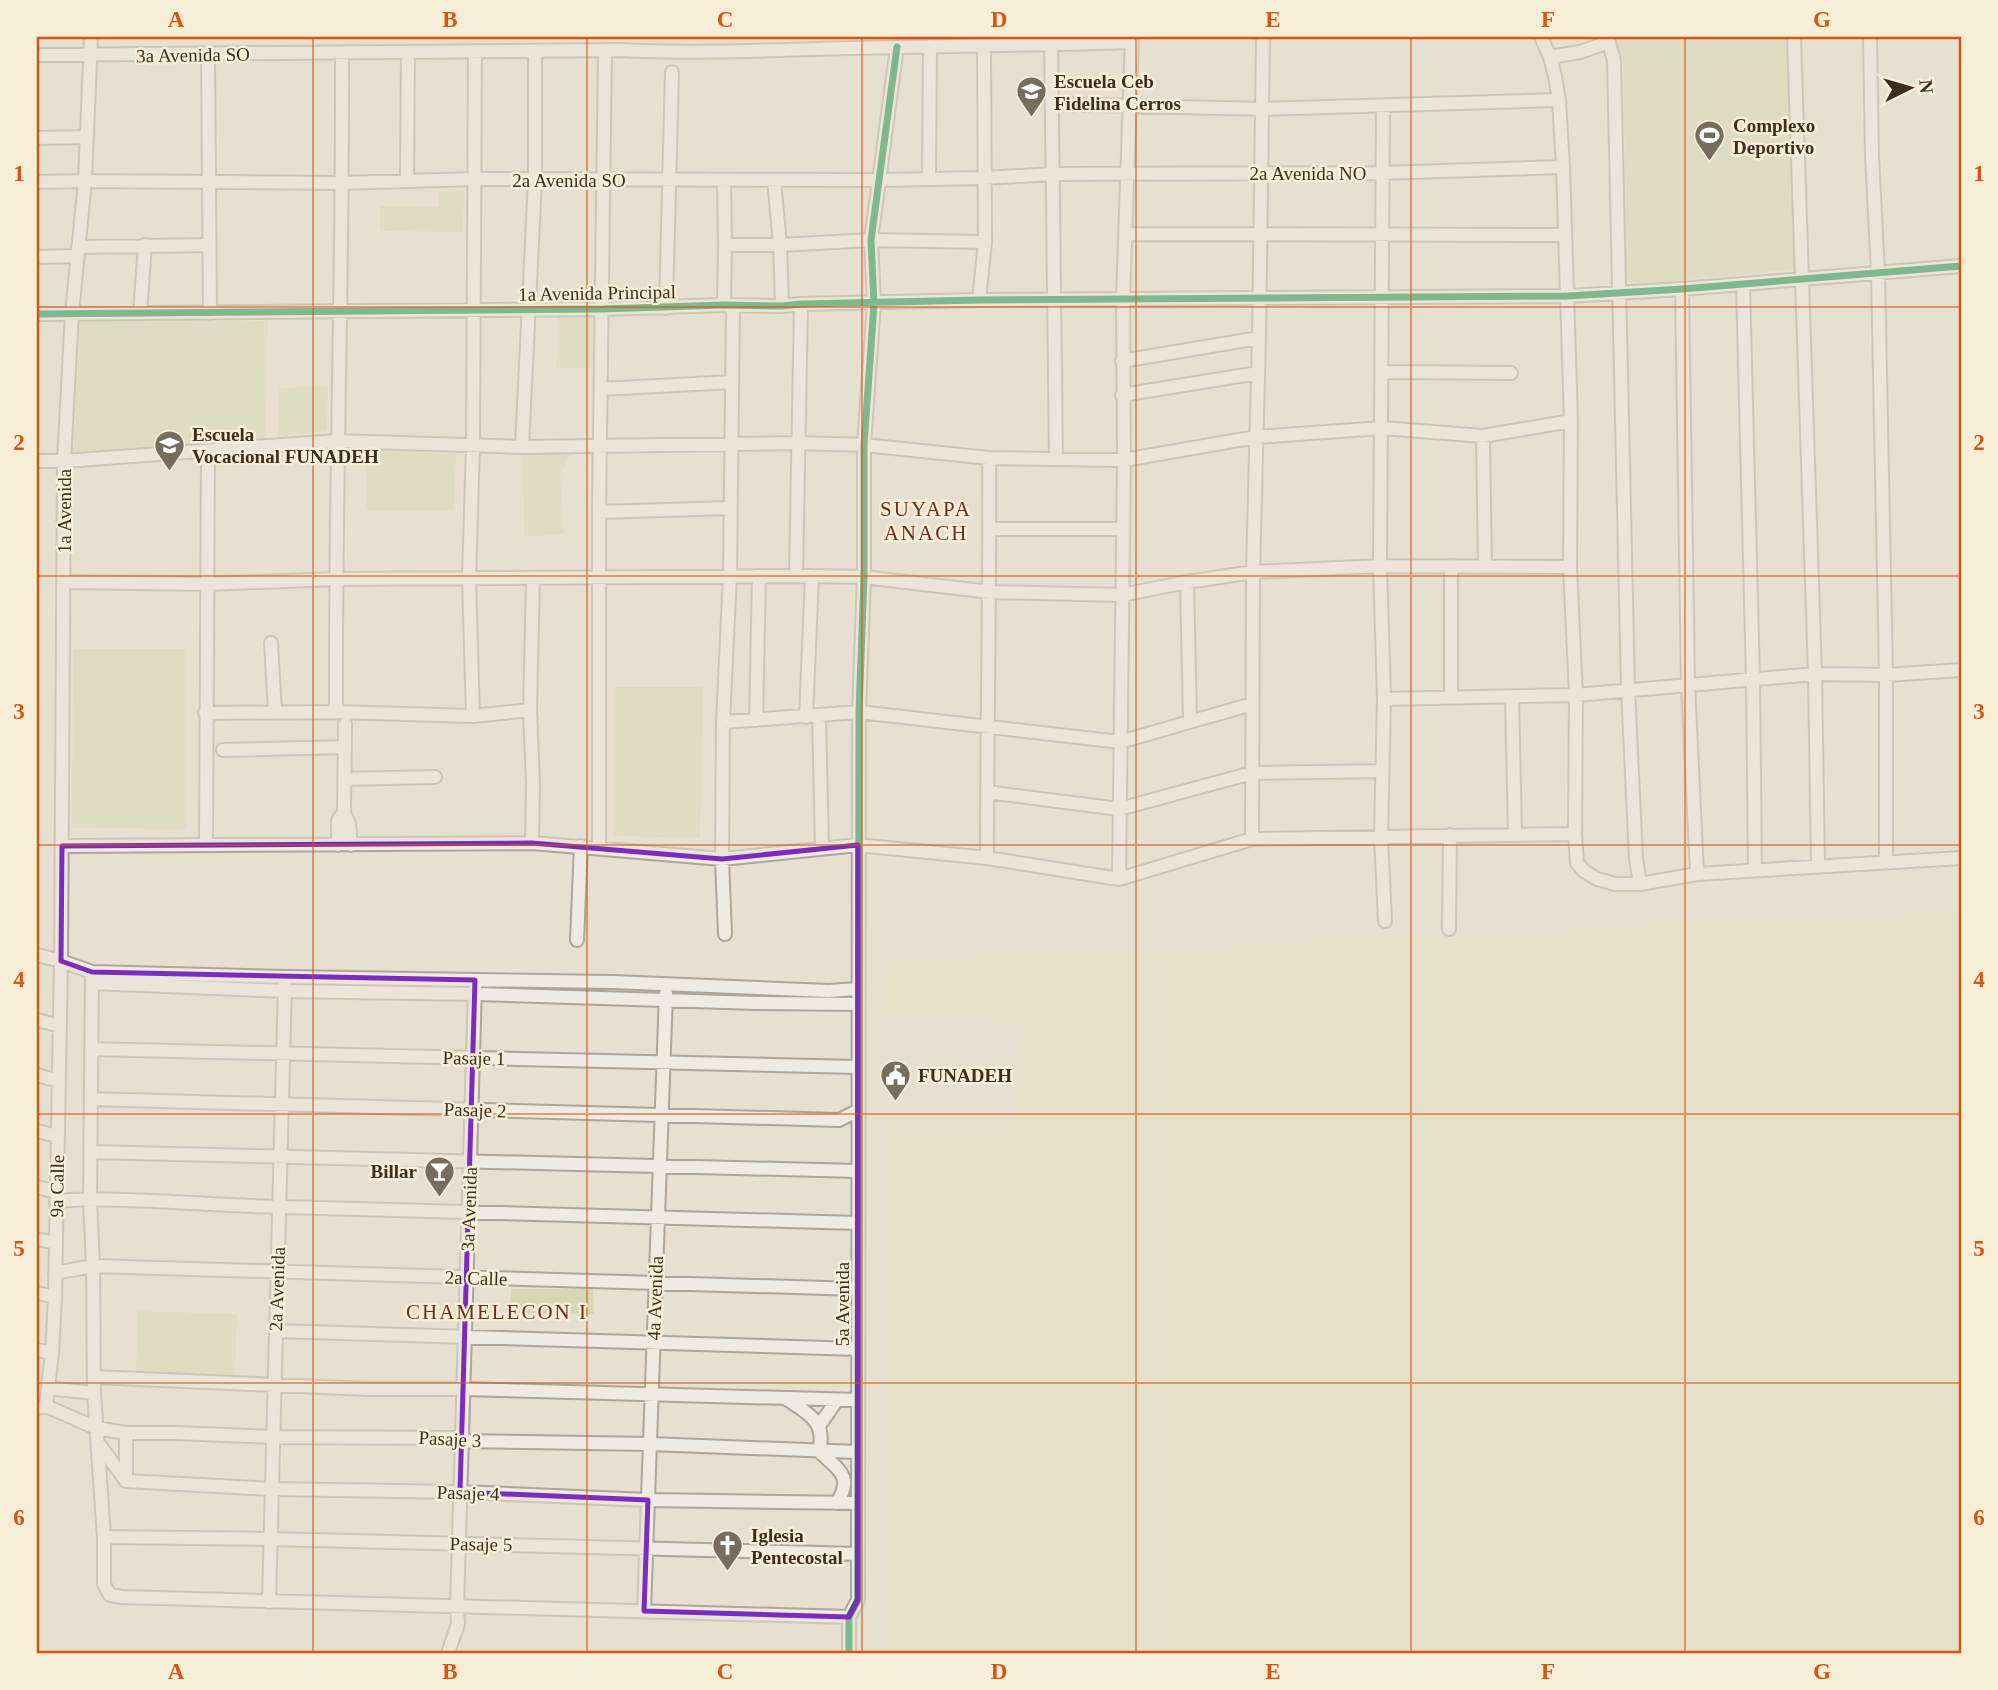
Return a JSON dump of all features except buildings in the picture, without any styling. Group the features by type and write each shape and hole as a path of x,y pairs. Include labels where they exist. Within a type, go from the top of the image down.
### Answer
{"street":[{"name":"1a Avenida","path":"61,961 64,461 72,313 85,181 91,37"},
{"path":"1252,839 1253,572 1263,37"},
{"path":"1541,37 1550,57 1559,100 1563,167 1571,421 1570,567 1576,695 1577,863 1597,879 1615,884 1640,884 1697,874 1961,858"},
{"path":"1794,37 1815,674 1818,866"},
{"path":"1870,37 1886,675 1886,862"},
{"path":"1550,57 1580,52 1608,39 1614,60 1628,689 1636,859 1640,884"},
{"name":"3a Avenida SO","path":"37,55 605,50 619,43 670,52 984,47 1051,41 1132,40"},
{"path":"1119,879 1124,460 1122,361 1132,40"},
{"path":"1051,41 1056,459"},
{"path":"929,179 930,46"},
{"name":"5a Avenida","path":"849,1653 849,1617 858,1600 857,1004 864,445 874,304 871,240 897,47"},
{"path":"979,300 985,242 984,47"},
{"path":"599,847 599,513 605,50"},
{"path":"473,716 469,579 473,445 475,51"},
{"path":"522,447 534,180 535,51"},
{"path":"407,181 408,52"},
{"path":"336,712 335,579 342,53"},
{"path":"208,54 210,313"},
{"path":"666,308 672,72"},
{"path":"1052,104 1263,109 1559,100"},
{"path":"1383,106 1380,566 1384,699 1381,836 1385,921"},
{"path":"37,138 87,137"},
{"name":"2a Avenida NO","path":"1053,174 1382,173 1563,167"},
{"name":"2a Avenida SO","path":"85,181 342,183 473,179 879,180 1053,174"},
{"path":"724,180 732,382 730,575 723,722 722,859 725,934"},
{"path":"774,180 782,306"},
{"path":"37,182 85,181"},
{"path":"1126,234 1565,235"},
{"path":"726,245 871,240 985,242"},
{"path":"37,257 145,246 209,245"},
{"path":"140,313 145,246"},
{"name":"1a Avenida Principal","path":"72,313 473,311 979,300 1568,296 1961,266"},
{"path":"1743,284 1755,870"},
{"path":"1682,289 1688,684 1697,874"},
{"path":"796,576 801,304"},
{"path":"37,314 72,313"},
{"path":"1122,361 1259,338"},
{"path":"1382,372 1511,373"},
{"path":"1122,395 1258,373"},
{"path":"601,389 732,382"},
{"path":"37,461 337,441 522,447 799,443 864,445 989,458 1124,460 1256,437 1382,428 1483,436 1571,421"},
{"path":"1483,436 1485,567"},
{"path":"206,844 208,451"},
{"path":"987,858 989,458"},
{"path":"599,513 731,508"},
{"path":"990,529 1122,529"},
{"path":"64,582 207,584 335,579 812,576 864,577 990,592 1122,595 1253,572 1380,566 1570,567"},
{"path":"1451,566 1451,698"},
{"path":"756,720 759,576"},
{"path":"806,717 812,576"},
{"path":"532,843 530,710 533,579"},
{"path":"1187,582 1190,720"},
{"path":"271,643 275,712"},
{"path":"1384,699 1576,695 1815,674 1886,675 1961,670"},
{"path":"1512,697 1515,834"},
{"path":"723,722 859,712 1120,742 1252,704"},
{"path":"205,713 336,712 473,716 530,710"},
{"path":"820,715 821,848"},
{"path":"344,845 349,824 344,812 345,724"},
{"path":"223,750 345,747"},
{"path":"987,793 1119,809 1252,773 1382,771"},
{"path":"344,779 435,777"},
{"path":"62,846 532,843 722,859 858,845 987,858 1119,879 1252,839 1575,834"},
{"path":"1449,929 1450,835"},
{"path":"577,940 581,846"},
{"path":"37,955 61,961 92,978 285,991 857,1004"},
{"name":"9a Calle","path":"42,1407 48,1388 55,1297 61,961"},
{"name":"2a Avenida","path":"270,1602 286,977"},
{"path":"92,978 475,979 828,991 858,989"},
{"path":"92,978 90,1199 94,1393 104,1537 104,1584 110,1595 270,1602 849,1617"},
{"name":"3a Avenida","path":"448,1653 458,1624 475,979"},
{"name":"4a Avenida","path":"644,1611 666,986"},
{"path":"37,1020 60,1026"},
{"name":"Pasaje 1","path":"91,1049 857,1067"},
{"path":"37,1075 59,1080"},
{"name":"Pasaje 2","path":"91,1099 839,1120 858,1111"},
{"path":"37,1131 57,1136"},
{"path":"91,1152 858,1171"},
{"path":"37,1187 56,1197 90,1199 658,1219 858,1223"},
{"path":"37,1239 56,1243"},
{"name":"2a Calle","path":"55,1273 93,1266 858,1289"},
{"path":"37,1293 55,1297"},
{"path":"276,1331 858,1349"},
{"path":"37,1350 52,1353"},
{"path":"94,1377 367,1389 463,1389 858,1400"},
{"path":"48,1388 94,1393"},
{"path":"785,1398 819,1426 822,1438 819,1451 843,1476 846,1484 837,1503"},
{"path":"819,1426 837,1400"},
{"name":"Pasaje 3","path":"42,1407 96,1428 126,1433 457,1438 462,1441 650,1444 858,1452"},
{"path":"126,1433 126,1481"},
{"path":"98,1443 126,1481"},
{"name":"Pasaje 4","path":"126,1481 272,1489 858,1503"},
{"name":"Pasaje 5","path":"104,1537 858,1554"}],"highlighted area":[{"path":"532,843 722,859 858,845 858,1600 849,1617 644,1611 648,1500 460,1492 475,980 92,972 61,961 62,846"}],"shaded area":[{"path":"1961,911 1961,1653 890,1653 886,1120 1018,1119 1021,1023 883,1018 884,962"}],"green space":[{"name":"Complexo Deportivo","path":"1614,37 1791,37 1796,269 1630,284 1627,278 1623,62"},
{"path":"439,191 464,191 463,232 380,231 380,206 439,207"},
{"path":"558,317 593,317 592,368 556,368"},
{"path":"80,321 268,321 265,439 73,453"},
{"path":"328,386 327,431 278,435 279,388"},
{"path":"367,451 456,454 454,510 366,510"},
{"path":"523,453 571,453 560,476 564,534 524,537"},
{"path":"73,649 187,649 187,829 72,828"},
{"path":"613,687 703,687 700,838 613,836"},
{"path":"511,1289 593,1289 594,1314 510,1313"},
{"path":"138,1311 237,1314 235,1377 136,1374"}],"cycle path":[{"path":"849,1653 849,1617 858,1600 859,712 864,577 864,445 874,304 871,240 897,47"},
{"path":"37,314 602,309 979,300 1568,296 1961,266"}],"place":[{"name":"Escuela Ceb Fidelina Cerros","path":"1031,119"},
{"name":"Complexo Deportivo","path":"1710,163"},
{"name":"Escuela Vocacional FUNADEH","path":"169,472"},
{"name":"FUNADEH","path":"895,1102"},
{"name":"Billar","path":"440,1198"},
{"name":"Iglesia Pentecostal","path":"728,1573"}],"district":[{"name":"SUYAPA ANACH","path":"926,521"},
{"name":"CHAMELECON I","path":"497,1312"}]}
